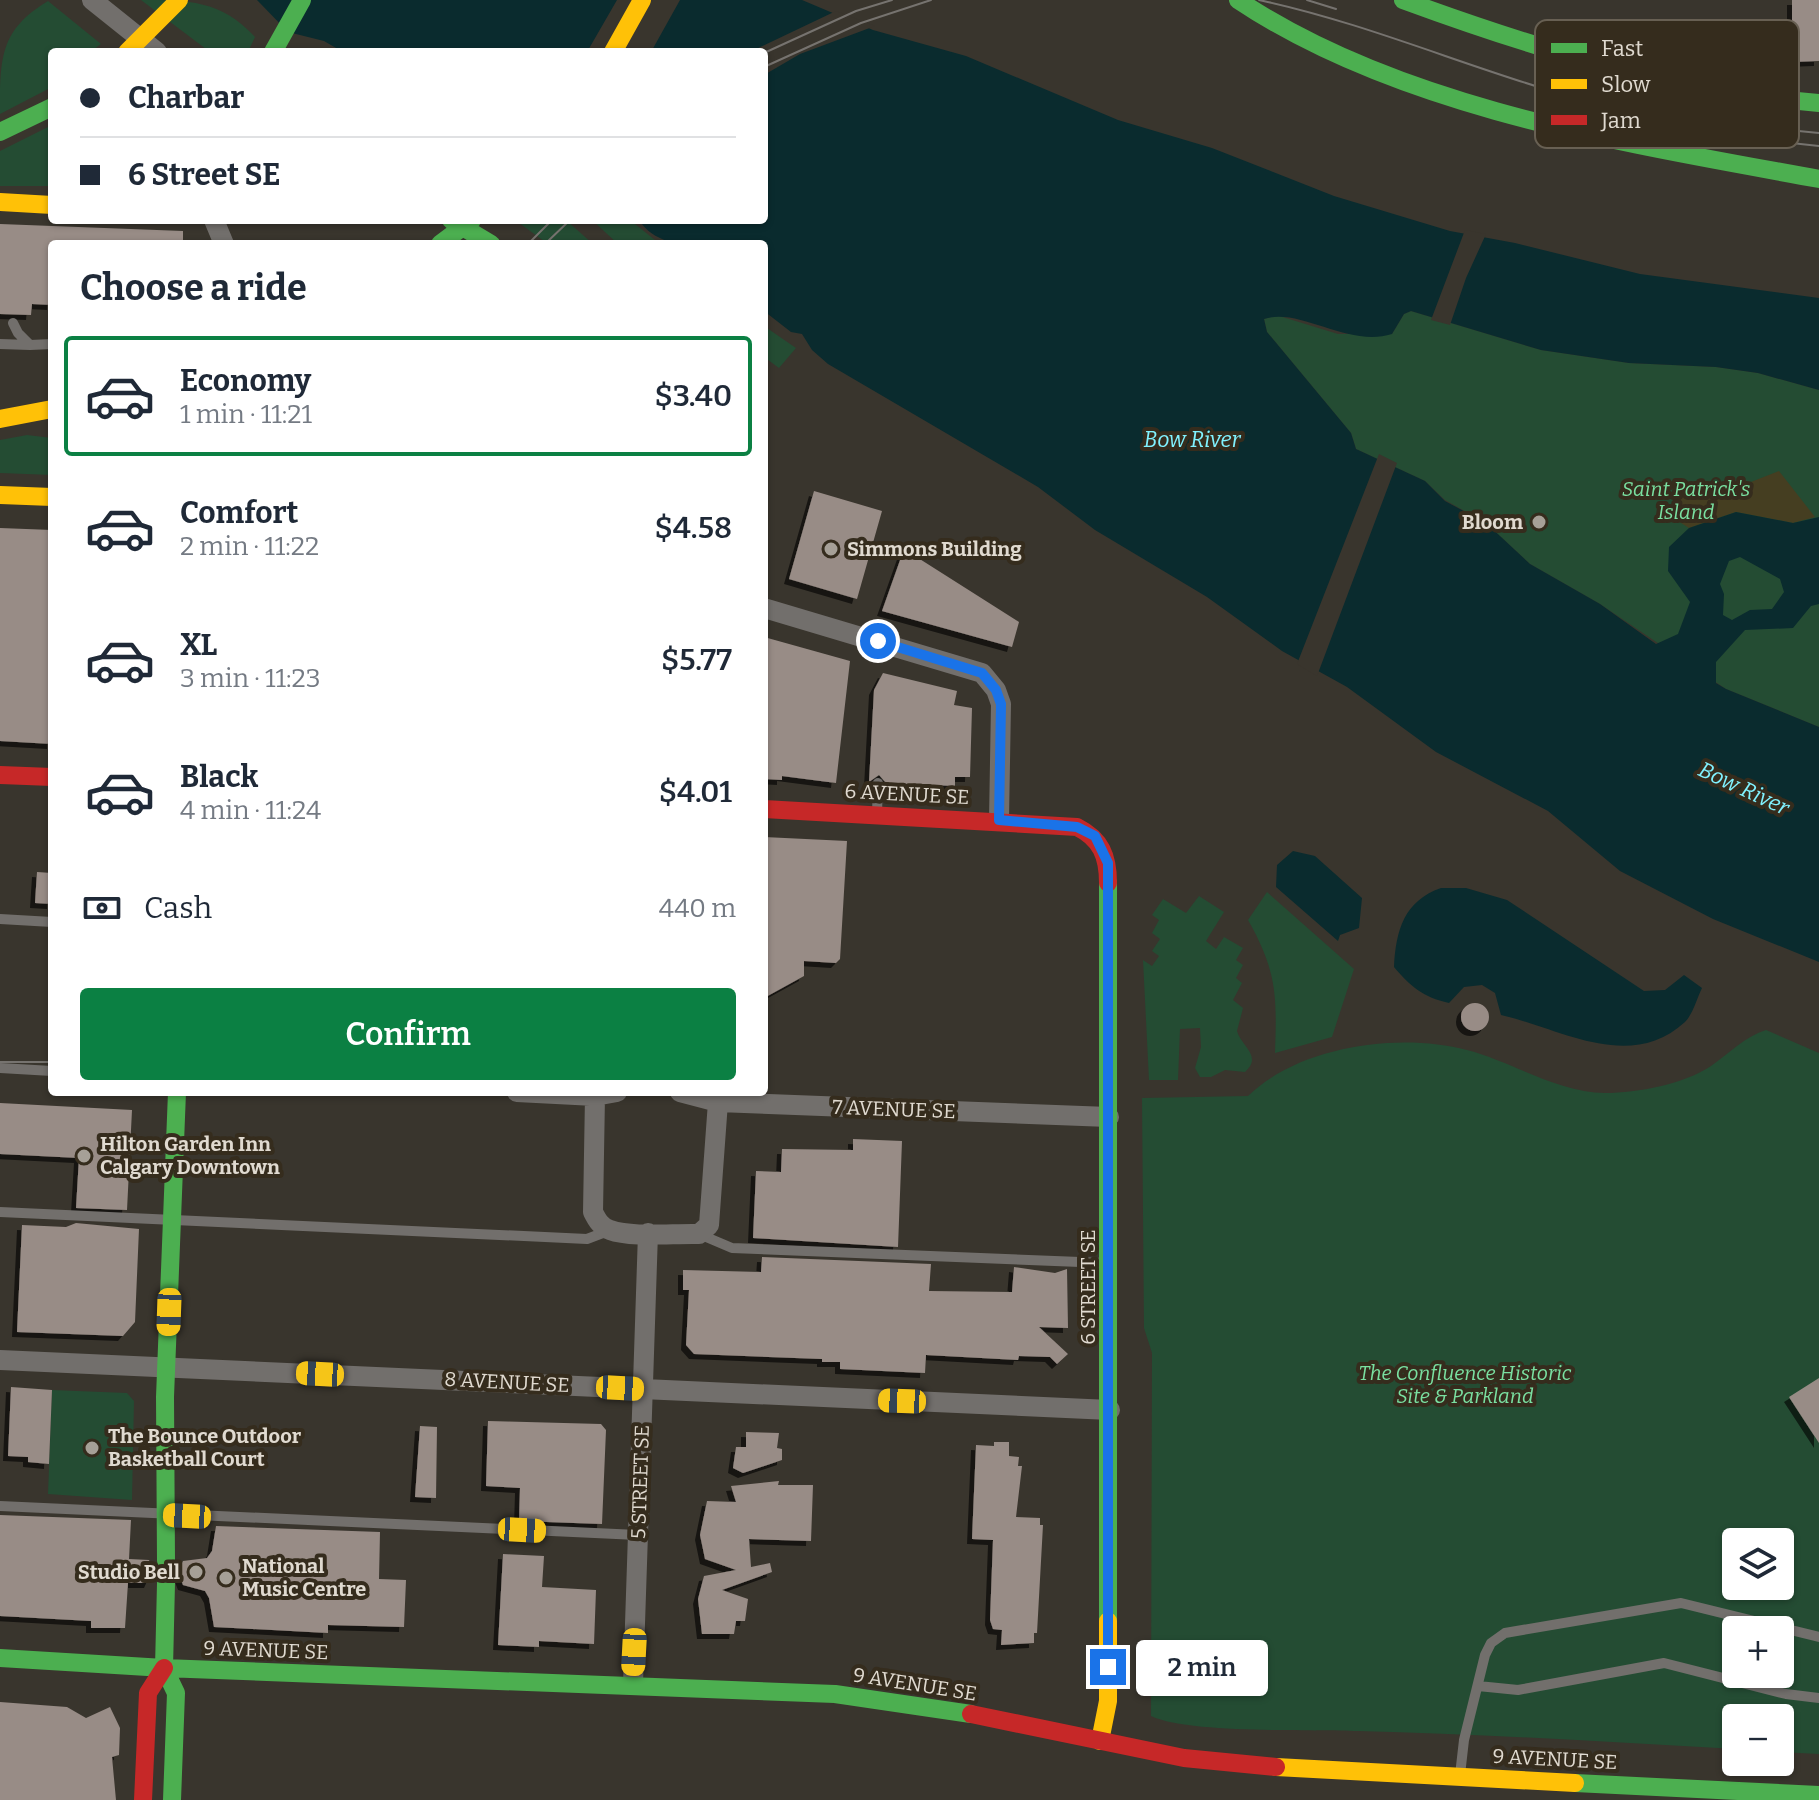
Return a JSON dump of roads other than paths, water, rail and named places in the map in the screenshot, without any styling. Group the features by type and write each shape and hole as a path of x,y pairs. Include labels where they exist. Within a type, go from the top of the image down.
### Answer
{"main road":[{"path":"131,48 179,0"},
{"path":"275,48 302,0"},
{"path":"615,48 642,0"},
{"path":"1238,0 1340,57 1394,79 1535,118"},
{"path":"1403,0 1535,46"},
{"path":"1799,102 1819,103"},
{"path":"0,132 48,109"},
{"path":"1657,148 1819,179"},
{"path":"0,202 48,205"},
{"path":"458,224 484,240"},
{"path":"445,240 467,224"},
{"path":"0,419 48,410"},
{"path":"0,495 48,497"},
{"path":"0,775 48,777"},
{"name":"6 AVENUE SE","path":"768,809 999,820 1077,827 1095,836"},
{"name":"6 STREET SE","path":"1095,836 1108,863 1108,1701 1100,1741"},
{"path":"166,1561 166,1367 177,1096"},
{"path":"166,1583 164,1668 176,1693 172,1800"},
{"name":"9 AVENUE SE","path":"0,1658 164,1668 835,1694 966,1713 1184,1758 1268,1767 1819,1795"},
{"path":"143,1800 148,1693 164,1668"}],"street":[{"path":"92,0 152,48"},
{"path":"768,609 982,673 996,690 1001,704 999,820"},
{"path":"595,1096 593,1212 599,1223 610,1230 648,1233 699,1234 709,1225 713,1211 718,1102"},
{"name":"7 AVENUE SE","path":"695,1096 718,1102 1109,1117"},
{"name":"5 STREET SE","path":"633,1684 648,1233"},
{"name":"8 AVENUE SE","path":"0,1360 1110,1410"}],"lane":[{"path":"13,323 30,345"},
{"path":"0,344 48,344"},
{"path":"877,815 878,783"},
{"path":"0,919 48,922"},
{"path":"0,1068 48,1071"},
{"path":"0,1212 587,1239 610,1230"},
{"path":"699,1234 732,1248 1110,1264"},
{"path":"0,1506 638,1535"},
{"path":"1460,1776 1478,1686 1491,1643 1505,1633 1671,1604 1691,1604 1819,1637"},
{"path":"1478,1686 1518,1690 1664,1663 1786,1694 1819,1698"}],"water":[{"name":"Bow River","path":"257,0 802,0 873,30 966,56 1118,120 1212,148 1334,196 1450,231 1515,243 1640,274 1819,298 1819,390 1758,373 1716,367 1629,363 1541,350 1411,311 1404,314 1392,334 1375,337 1358,336 1293,318 1264,319 1267,332 1351,433 1356,449 1425,481 1445,501 1486,523 1530,564 1600,604 1656,644 1678,634 1690,602 1668,571 1669,547 1689,528 1736,512 1793,523 1819,517 1819,604 1811,606 1793,628 1745,630 1716,662 1716,683 1819,727 1819,962 1713,919 1620,871 1548,811 1436,752 1347,687 1282,651 1207,597 1095,530 1038,487 828,364 812,350 802,334 791,332 768,314 768,240 666,240 649,232 642,224 768,224 768,48 336,48 324,41 288,32","holes":["1740,557 1780,579 1784,592 1772,609 1750,610 1732,620 1723,615 1724,594 1720,584 1729,561"]},
{"path":"1293,851 1315,856 1362,898 1359,928 1340,935 1338,941 1276,887 1277,865"},
{"path":"1441,888 1466,888 1507,900 1644,991 1665,990 1684,975 1702,988 1693,1010 1685,1022 1663,1037 1641,1044 1618,1046 1570,1036 1501,1015 1495,993 1482,985 1464,987 1449,1003 1425,994 1412,986 1394,967 1397,941 1410,909"}],"tram line":[{"path":"768,51 856,11 892,0"},
{"path":"768,65 861,23 931,0"},
{"path":"1259,0 1332,19 1535,86"},
{"path":"1307,0 1336,9"},
{"path":"1799,131 1819,133"},
{"path":"1799,144 1819,146"},
{"path":"532,240 548,224"},
{"path":"549,240 566,224"},
{"path":"0,1062 48,1062"}],"place":[{"name":"Bloom","path":"1539,522"},
{"name":"Simmons Building","path":"831,549"},
{"name":"Hilton Garden Inn Calgary Downtown","path":"84,1156"},
{"name":"The Bounce Outdoor Basketball Court","path":"92,1448"},
{"name":"Studio Bell","path":"196,1572"},
{"name":"National Music Centre","path":"226,1578"}],"park label":[{"name":"Saint Patrick's Island","path":"1686,500"},
{"name":"The Confluence Historic Site & Parkland","path":"1465,1384"}]}
